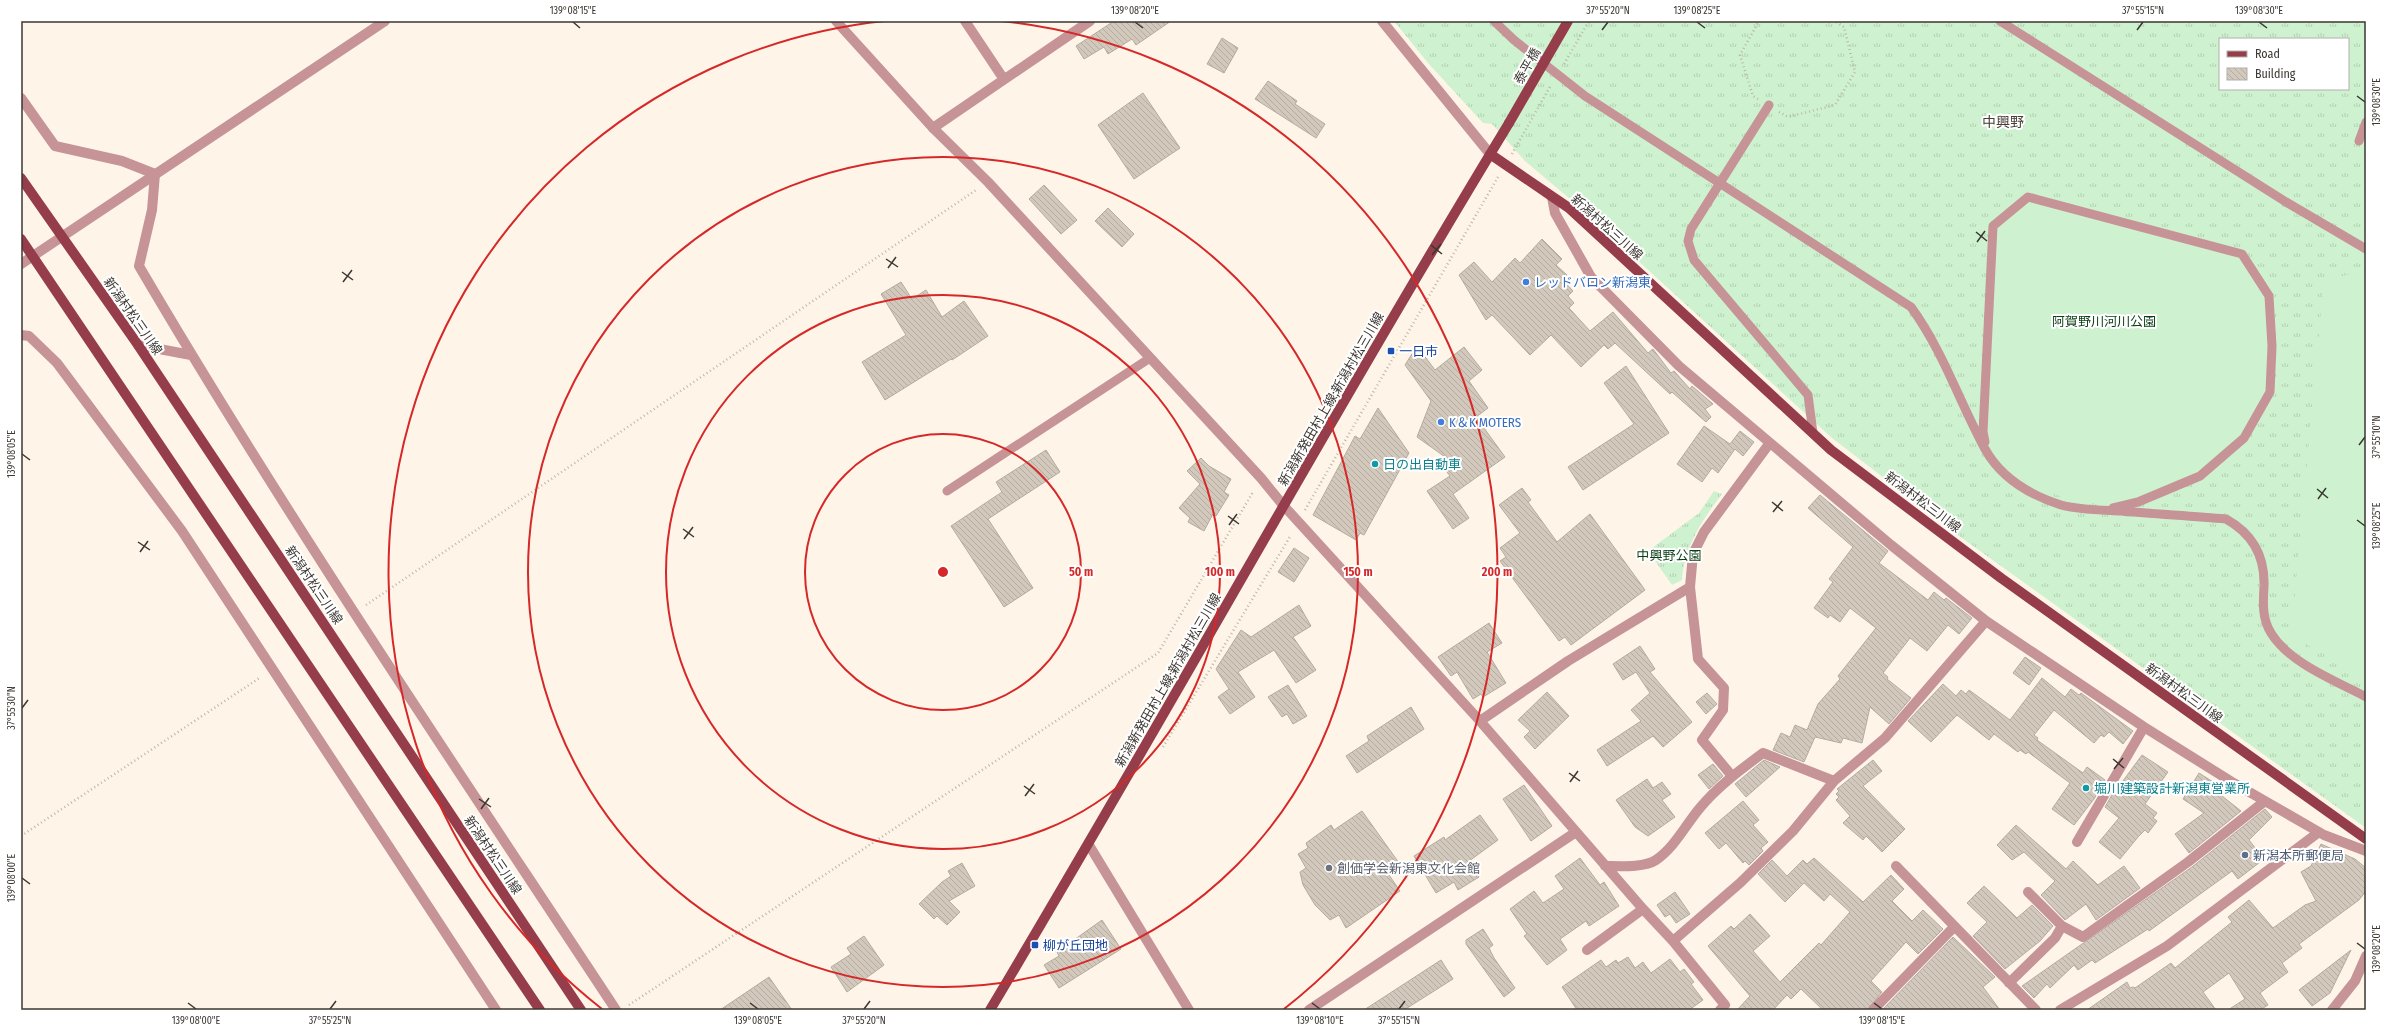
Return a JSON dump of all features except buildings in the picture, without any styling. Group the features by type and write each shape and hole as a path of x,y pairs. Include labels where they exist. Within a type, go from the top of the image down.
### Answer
{"main road":[{"name":"泰平橋","path":"1490,154 1568,21"},
{"name":"新潟村松三川線","path":"1490,154 1569,208 1831,450 2002,578 2366,839"},
{"name":"新潟新発田村上線;新潟村松三川線","path":"990,1010 1089,845 1283,505 1490,154"},
{"name":"新潟村松三川線","path":"21,178 138,345 581,1010"},
{"path":"21,239 540,1010"}],"street":[{"path":"21,264 385,21"},
{"path":"836,21 933,128 988,182 1261,478 1283,505 1480,721 1642,909 1673,941 1725,1005 1720,1010"},
{"path":"965,21 1003,78"},
{"path":"933,128 1003,78 1089,21"},
{"path":"1382,21 1490,154"},
{"path":"21,98 55,146 122,161 154,174"},
{"path":"154,174 152,210 139,266 191,355 354,613 616,1010"},
{"path":"1552,197 1555,213 1591,277 1679,366 1769,444 1891,545 1986,621 2144,727 2265,801 2319,832 2366,851"},
{"path":"21,335 29,336 57,363 182,530 496,1010"},
{"path":"138,345 191,355"},
{"path":"1732,776 1702,740 1723,710 1724,688 1698,659 1690,587 1693,554 1704,532 1769,444"},
{"path":"1480,721 1568,661 1690,587"},
{"path":"1673,941 1740,883 1782,841 1834,781 1885,738 1986,621"},
{"path":"2077,842 2144,727"},
{"path":"1605,866 1630,866 1655,861 1675,841 1699,809 1732,776 1763,753 1834,781"},
{"path":"2028,892 2062,926 2082,937 2188,862 2265,801"},
{"path":"1309,1010 1576,832"},
{"path":"2060,1010 2167,946 2319,832"},
{"path":"1089,845 1189,1010"},
{"path":"1896,866 2036,1010"},
{"path":"1587,950 1642,909"},
{"path":"2009,983 2055,938 2062,926"},
{"path":"1873,1010 1954,927"},
{"path":"2332,1010 2355,981 2366,956"}],"lane":[{"path":"1494,21 1514,40 1585,96 1722,183 1911,307 1929,332 1939,350 1986,451 2003,474 2026,490 2062,505 2105,510 2226,519 2241,528 2251,538 2262,562 2264,619 2272,634 2290,655 2366,697"},
{"path":"2000,21 2273,194 2366,249"},
{"path":"1769,105 1722,183 1692,229 1688,241 1694,260 1808,395 1814,433"},
{"path":"2358,141 2366,122"},
{"path":"1986,451 1983,432 1993,226 2028,197 2242,254 2269,296 2272,346 2270,392 2244,438 2200,476 2138,502 2105,510"},
{"path":"947,491 1150,358"}],"path":[{"path":"1759,21 1740,55 1753,96 1788,117 1835,105 1855,72 1844,27 1835,21"},
{"path":"354,613 988,182"},
{"path":"622,1010 1158,653 1261,478"},
{"path":"21,836 272,669"}],"green space":[{"name":"阿賀野川河川公園","path":"1394,21 2366,21 2366,828 1962,538 1832,438 1576,204 1525,161 1492,124 1483,123 1428,63"},
{"path":"2028,197 2242,254 2269,296 2270,392 2244,438 2200,476 2138,502 2073,501 2015,479 1983,432 1993,226"},
{"path":"2366,270 2366,677 2291,636 2324,281"},
{"name":"中興野公園","path":"1714,491 1722,494 1708,513 1696,534 1686,556 1682,580 1672,585 1648,551 1699,513"}],"place":[{"name":"レッドバロン新潟東","path":"1526,282"},
{"name":"一日市","path":"1391,351"},
{"name":"K＆K MOTERS","path":"1441,422"},
{"name":"日の出自動車","path":"1375,464"},
{"name":"堀川建築設計新潟東営業所","path":"2086,788"},
{"name":"新潟本所郵便局","path":"2245,855"},
{"name":"創価学会新潟東文化会館","path":"1329,868"},
{"name":"柳が丘団地","path":"1035,945"}],"district":[{"name":"中興野","path":"2003,122"}]}
